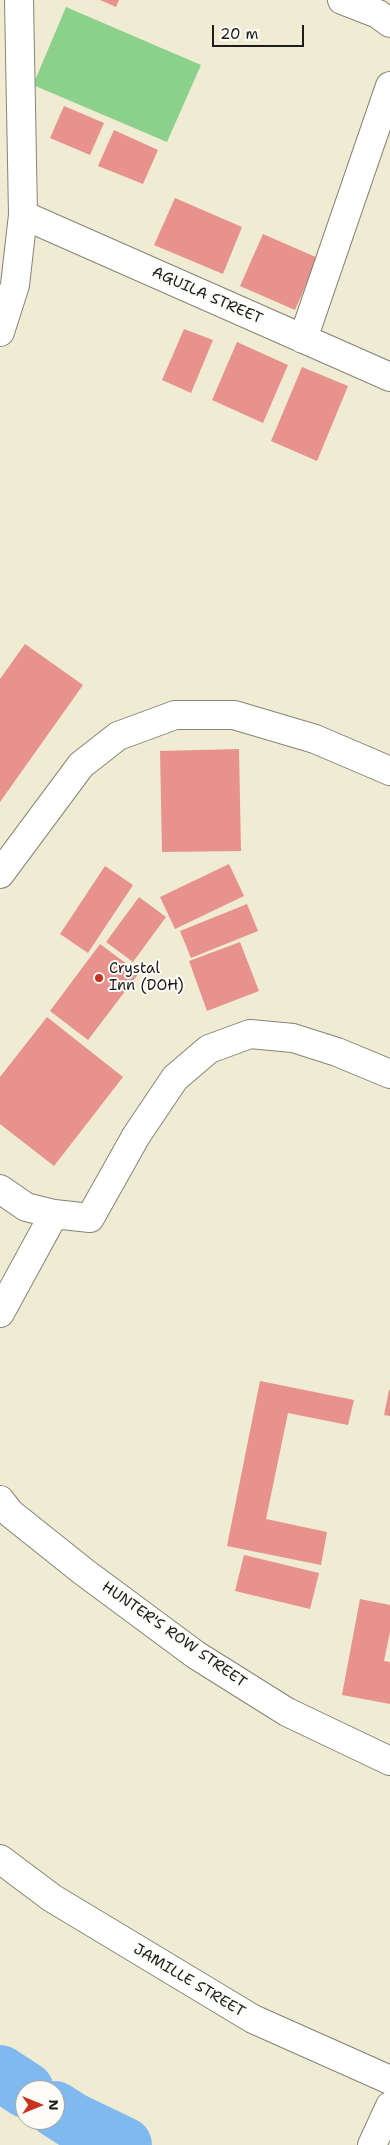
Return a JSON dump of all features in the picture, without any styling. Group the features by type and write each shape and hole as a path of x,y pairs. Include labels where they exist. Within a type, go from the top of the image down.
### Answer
{"street":[{"path":"0,332 15,286 23,215 19,0"},
{"path":"342,0 378,14 390,22"},
{"path":"303,339 390,86"},
{"name":"AGUILA STREET","path":"23,215 390,377"},
{"path":"0,874 81,765 118,736 175,714 234,714 314,739 390,771"},
{"path":"0,1189 26,1207 54,1214 90,1218 136,1136 175,1078 209,1049 250,1034 293,1038 337,1052 390,1074"},
{"path":"0,1313 54,1214"},
{"name":"HUNTER'S ROW STREET","path":"0,1500 10,1513 84,1572 196,1655 287,1712 390,1761"},
{"name":"JAMILLE STREET","path":"0,1860 52,1898 253,2019 390,2080"},
{"path":"372,2145 390,2106"}],"green space":[{"path":"66,7 201,65 167,142 33,85"}],"building":[{"path":"100,0 119,0 116,7"},
{"path":"64,106 104,123 90,155 50,138"},
{"path":"114,130 158,150 143,184 98,166"},
{"path":"175,198 242,227 223,274 154,245"},
{"path":"263,234 318,258 295,310 240,286"},
{"path":"184,329 213,340 191,393 162,380"},
{"path":"237,342 288,365 263,423 212,400"},
{"path":"302,367 348,386 317,461 271,441"},
{"path":"25,644 83,685 0,802 0,679"},
{"path":"239,749 241,851 162,852 160,751"},
{"path":"229,864 244,896 175,929 160,897"},
{"path":"105,866 133,885 88,953 60,934"},
{"path":"139,897 166,917 133,962 106,942"},
{"path":"247,904 258,931 191,958 180,931"},
{"path":"240,942 259,991 207,1011 189,961"},
{"path":"100,944 139,973 88,1040 50,1011"},
{"path":"47,1017 123,1077 54,1166 0,1124 0,1077"},
{"path":"260,1381 354,1400 348,1425 288,1413 266,1519 327,1532 321,1565 227,1546"},
{"path":"390,1390 390,1416 384,1415"},
{"path":"244,1555 319,1573 310,1609 235,1591"},
{"path":"360,1599 390,1605 390,1632 384,1661 390,1662 390,1704 342,1695"}],"waterway":[{"path":"0,2073 15,2083"},
{"path":"65,2115 124,2145"}],"place":[{"name":"Crystal Inn (DOH)","path":"99,978"}]}
